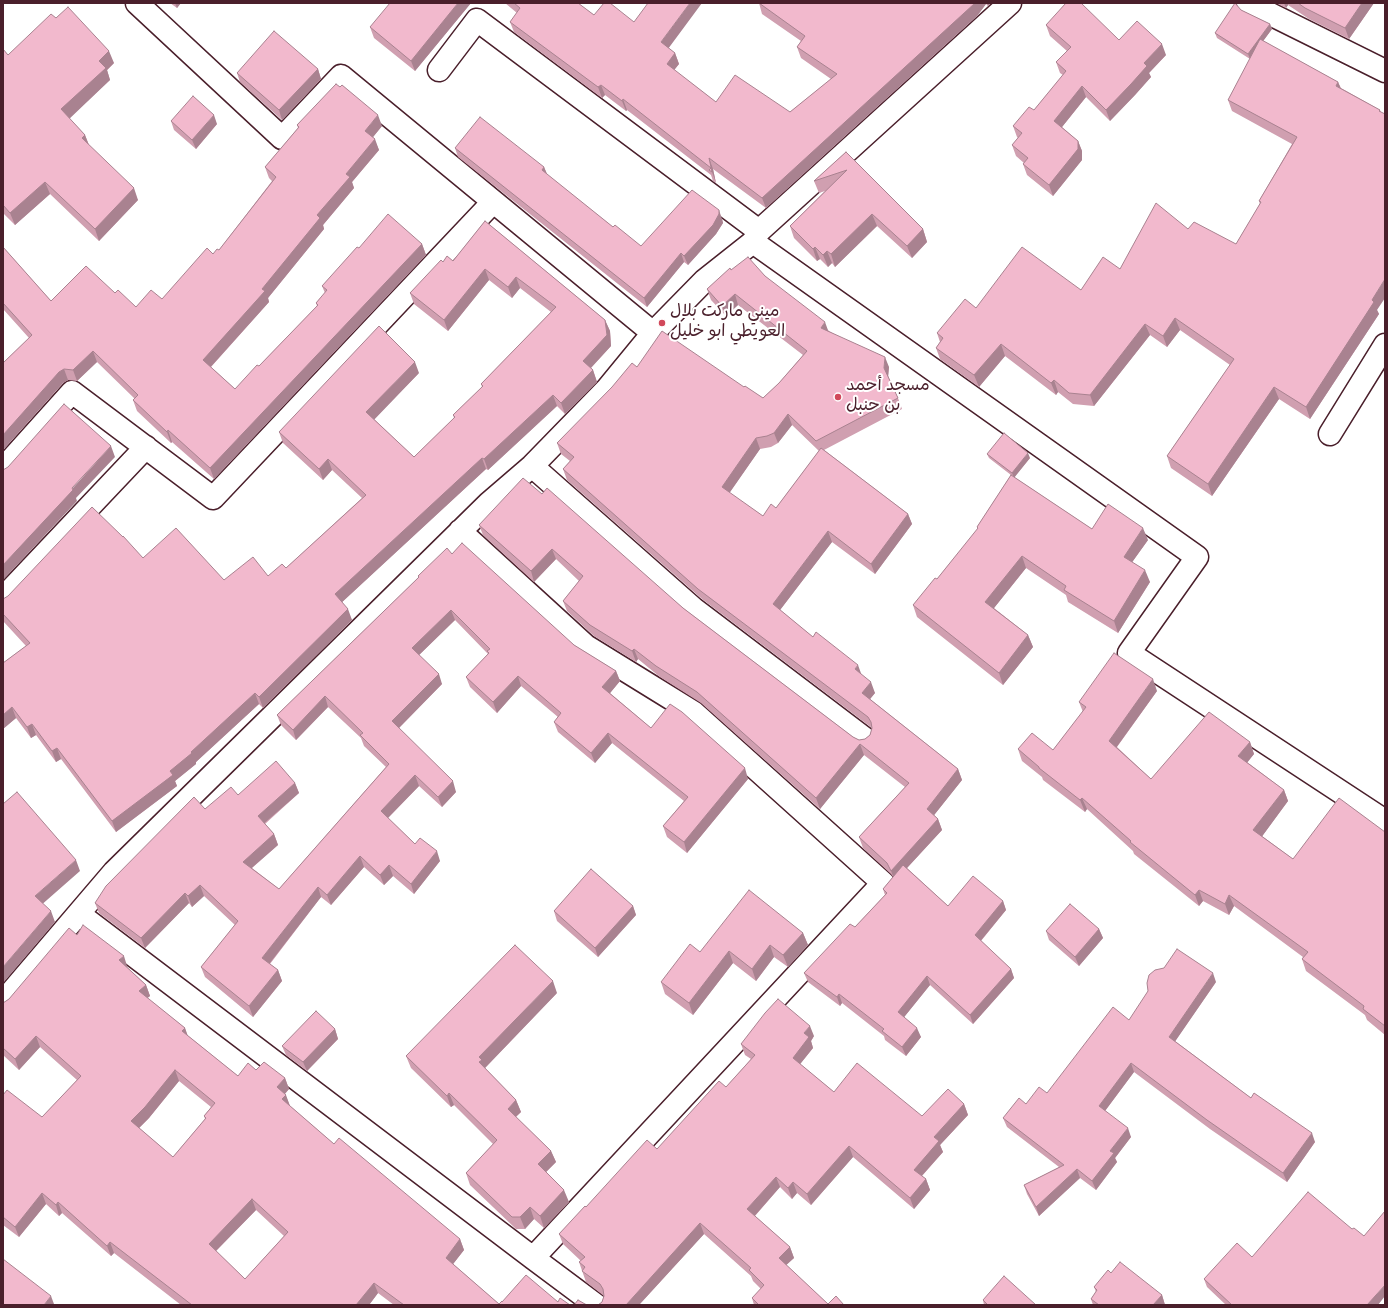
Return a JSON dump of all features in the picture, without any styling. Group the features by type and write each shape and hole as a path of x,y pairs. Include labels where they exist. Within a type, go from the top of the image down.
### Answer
{"street":[{"path":"137,3 282,138 341,76 653,333"},
{"path":"3,1002 114,872 460,531 489,503 532,466 607,389 653,333 705,280 756,237 1010,3"},
{"path":"1248,3 1385,71"},
{"path":"439,70 477,20 756,237 1197,557 1129,653 1385,821"},
{"path":"3,469 72,392 213,498 493,202"},
{"path":"1330,434 1385,345"},
{"path":"3,598 146,447"},
{"path":"532,466 694,608 864,738"},
{"path":"460,531 586,646 693,712 883,883 532,1258"},
{"path":"79,914 596,1305"}],"building":[{"path":"390,3 458,3 411,61 370,27"},
{"path":"514,3 578,3 594,15 604,3 610,3 634,22 648,3 690,3 661,42 675,53 667,64 716,102 735,75 790,112 837,74 797,47 805,36 759,3 975,3 762,198 709,158 712,172 709,170 711,168 623,99 622,101 601,85 598,87 510,22 520,8"},
{"path":"1066,3 1081,3 1119,40 1137,21 1162,44 1144,63 1147,66 1106,110 1082,86 1054,121 1078,141 1078,149 1049,185 1023,164 1028,158 1012,145 1022,133 1013,126 1029,107 1034,110 1066,71 1056,62 1071,47 1046,25"},
{"path":"1235,3 1241,10 1270,24 1248,54 1215,33"},
{"path":"1298,3 1362,3 1345,28"},
{"path":"68,7 109,51 99,61 106,68 61,109 85,135 82,138 134,188 95,229 45,182 10,213 3,205 3,49 8,55 51,14 56,18"},
{"path":"274,31 318,69 279,110 237,73"},
{"path":"1260,39 1338,82 1336,86 1385,114 1385,279 1372,300 1374,302 1306,407 1274,387 1208,484 1167,456 1234,359 1175,318 1163,336 1145,324 1090,395 1069,393 1054,380 1051,383 1001,344 974,375 936,348 943,338 937,333 965,299 976,308 1022,247 1081,290 1103,257 1120,269 1156,203 1188,229 1194,222 1236,244 1261,202 1259,201 1297,137 1228,100"},
{"path":"336,84 340,87 342,85 378,115 365,131 375,139 346,174 350,177 317,215 320,218 262,289 265,291 203,360 235,389 257,365 259,366 318,305 316,303 327,290 322,286 357,247 359,248 388,214 422,244 210,468 168,430 167,432 133,400 138,395 93,351 73,370 64,369 59,372 3,435 3,363 32,335 3,303 3,247 51,301 86,266 115,293 118,290 136,307 151,290 162,299 207,248 213,254 217,249 219,250 276,177 265,167 299,127 297,125"},
{"path":"193,96 214,115 192,140 171,121"},
{"path":"480,117 544,167 542,170 613,227 615,225 641,246 692,190 719,210 719,214 713,225 684,256 681,253 644,298 455,148"},
{"path":"846,152 923,229 907,246 872,214 831,254 827,251 823,255 815,247 813,249 790,226 847,170 814,181"},
{"path":"485,221 605,320 607,335 583,361 593,370 561,403 553,395 484,459 482,458 335,594 348,609 259,697 255,693 191,752 192,753 170,771 173,775 112,821 57,748 52,751 32,724 27,727 12,707 3,715 3,663 30,643 3,614 3,599 8,596 92,507 123,536 143,558 176,528 224,580 253,557 268,576 282,564 286,568 366,495 328,459 319,469 279,432 379,326 415,362 366,412 414,457 455,417 453,415 483,386 481,384 556,307 516,277 508,287 485,269 444,320 410,293 441,260 443,262 447,256 453,261"},
{"path":"748,257 765,276 825,322 821,328 885,357 884,368 898,398 816,441 788,414 774,433 756,438 722,487 763,516 771,504 776,508 821,448 908,514 871,564 828,531 773,604 813,637 816,632 858,665 855,669 871,682 862,693 958,769 927,809 938,819 891,871 887,863 859,837 909,783 860,744 816,798 697,692 656,666 634,649 632,651 590,625 563,601 583,576 552,549 531,571 479,525 523,478 542,494 547,488 683,608 853,737 859,740 865,739 870,735 872,728 868,717 698,589 563,469 574,457 557,443 612,387 632,363 637,367 662,331 744,387 745,386 763,398 779,383 807,351 735,294 722,306 707,289 730,268 731,270"},
{"path":"64,404 111,446 72,488 73,490 3,565 3,470 8,467"},
{"path":"1004,433 1028,453 1012,473 987,454"},
{"path":"1011,475 1092,529 1108,504 1143,528 1124,557 1145,570 1114,621 1064,590 1066,586 1022,556 985,602 1028,635 999,673 913,605 935,578 937,579 978,528 977,527"},
{"path":"462,543 574,645 616,671 602,687 651,728 670,704 682,712 745,768 684,842 663,826 688,797 608,733 591,753 554,722 561,713 518,676 493,702 466,677 489,653 487,651 490,649 451,610 412,648 439,674 392,721 453,781 438,797 415,775 381,811 415,844 420,838 437,851 411,884 389,865 380,875 360,856 327,895 318,887 262,958 278,970 249,1006 201,967 238,921 200,885 188,896 185,893 141,938 95,903 106,886 194,797 205,809 231,787 238,795 276,761 295,783 258,816 274,834 243,862 279,889 389,764 360,735 363,733 325,696 293,730 277,715 447,548 452,554"},
{"path":"1114,653 1153,679 1109,741 1151,779 1209,712 1250,742 1238,756 1284,790 1253,830 1293,859 1339,798 1385,832 1385,1026 1363,1009 1364,1006 1302,959 1308,952 1229,895 1225,904 1199,890 1195,895 1130,842 1131,841 1082,798 1080,800 1039,768 1018,749 1032,733 1053,750 1086,707 1079,702"},
{"path":"17,792 76,860 35,896 51,911 3,967 3,804"},
{"path":"903,865 948,906 973,876 1003,901 975,935 1011,969 970,1015 927,976 898,1012 917,1028 902,1047 882,1031 884,1029 839,994 837,997 804,973 850,924 855,927 887,893 883,889"},
{"path":"591,869 633,906 595,948 554,911"},
{"path":"749,890 803,933 783,955 770,945 752,969 729,951 689,1003 661,982 690,944 700,952"},
{"path":"1070,904 1099,929 1075,957 1046,931"},
{"path":"83,925 124,956 119,960 146,985 139,991 185,1028 182,1031 238,1076 248,1063 256,1070 264,1062 285,1078 277,1087 286,1095 282,1099 334,1144 339,1138 460,1239 446,1258 499,1304 526,1275 558,1302 560,1298 570,1305 404,1305 374,1283 356,1305 192,1305 110,1242 107,1246 58,1202 56,1205 42,1193 15,1227 3,1217 3,1095 7,1090 42,1117 81,1076 36,1036 15,1059 3,1048 3,1003 9,999 69,928 77,935","holes":["175,1070 215,1103 204,1116 206,1118 173,1157 131,1121 145,1107","252,1199 288,1232 245,1279 209,1244"]},
{"path":"515,945 553,981 479,1057 482,1060 479,1062 516,1100 508,1109 551,1151 538,1164 564,1190 540,1216 530,1207 520,1217 512,1217 466,1173 497,1140 449,1093 447,1096 406,1056"},
{"path":"1177,949 1213,973 1169,1037 1251,1098 1254,1093 1312,1133 1283,1173 1207,1120 1131,1063 1099,1106 1128,1128 1110,1151 1114,1153 1092,1181 1077,1169 1036,1207 1024,1185 1064,1165 1003,1118 1019,1098 1026,1104 1039,1087 1047,1093 1113,1007 1129,1020 1148,991 1147,983 1149,975 1155,970 1164,968"},
{"path":"778,999 810,1026 804,1033 809,1037 793,1058 834,1092 857,1063 922,1116 948,1089 964,1104 934,1137 939,1141 914,1170 926,1179 910,1198 849,1146 807,1194 793,1182 788,1188 776,1177 747,1209 790,1247 779,1258 828,1304 836,1296 844,1305 759,1305 752,1298 764,1285 749,1270 751,1268 700,1223 626,1305 598,1305 602,1302 604,1296 603,1289 600,1284 582,1271 585,1267 579,1262 585,1257 559,1234 585,1206 586,1207 647,1140 657,1149 719,1081 726,1087 755,1055 741,1044"},
{"path":"316,1011 335,1029 303,1062 282,1046"},
{"path":"1308,1192 1352,1229 1354,1228 1364,1236 1385,1211 1385,1285 1367,1305 1232,1305 1204,1279 1237,1243 1252,1257"},
{"path":"3,1259 51,1296 44,1305 3,1305"},
{"path":"1120,1262 1162,1295 1153,1305 1099,1305 1091,1299 1097,1290 1094,1287 1108,1270 1111,1273"},
{"path":"1004,1276 1036,1305 988,1305 983,1300"},
{"path":"578,1300 585,1304 587,1305 574,1305"}],"place":[{"name":"ميني ماركت بلال العويطي ابو خليل","path":"662,323"},
{"name":"مسجد أحمد بن حنبل","path":"838,397"}]}
